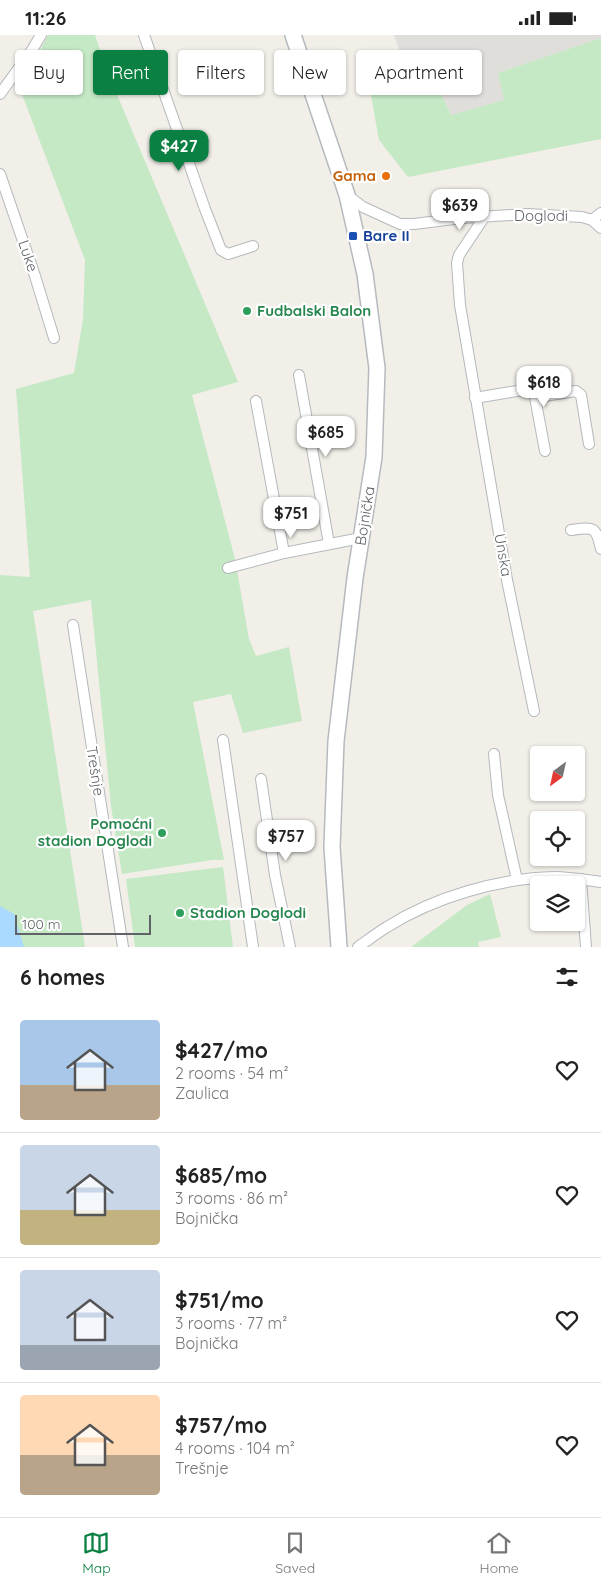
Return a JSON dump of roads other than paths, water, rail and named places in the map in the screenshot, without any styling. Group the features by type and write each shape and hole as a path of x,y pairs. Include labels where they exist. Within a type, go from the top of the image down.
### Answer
{"main road":[{"name":"Bojnička","path":"293,35 347,195 365,274 377,368 374,457 361,538 336,741 332,847 339,947"}],"street":[{"path":"0,94 41,35"},
{"path":"144,35 221,250 228,254 253,246"},
{"name":"Luke","path":"0,174 54,338"},
{"name":"Doglodi","path":"347,195 363,207 400,224 527,214 572,215 592,220 601,228"},
{"path":"592,220 601,213"},
{"name":"Unska","path":"485,217 459,255 457,263 460,305 507,580 534,711"},
{"path":"299,375 329,544"},
{"path":"475,399 523,390 544,396 579,392 589,444"},
{"path":"534,392 545,451"},
{"path":"256,401 284,553"},
{"path":"571,530 590,528 595,530 598,534 601,549"},
{"path":"228,568 284,553 361,538"},
{"name":"Trešnje","path":"73,625 123,947"},
{"path":"223,741 253,947"},
{"path":"494,754 498,795 517,880"},
{"path":"261,779 276,875 290,947"},
{"path":"358,947 387,926 458,894 517,880 530,879"},
{"path":"585,880 601,882"},
{"path":"585,931 586,947"}],"water":[{"path":"0,906 14,914 24,947 0,947"}],"place":[{"name":"Gama","path":"386,176"},
{"name":"Bare II","path":"353,236"},
{"name":"Fudbalski Balon","path":"247,311"},
{"name":"Pomoćni stadion Doglodi","path":"162,833"},
{"name":"Stadion Doglodi","path":"180,913"}]}
